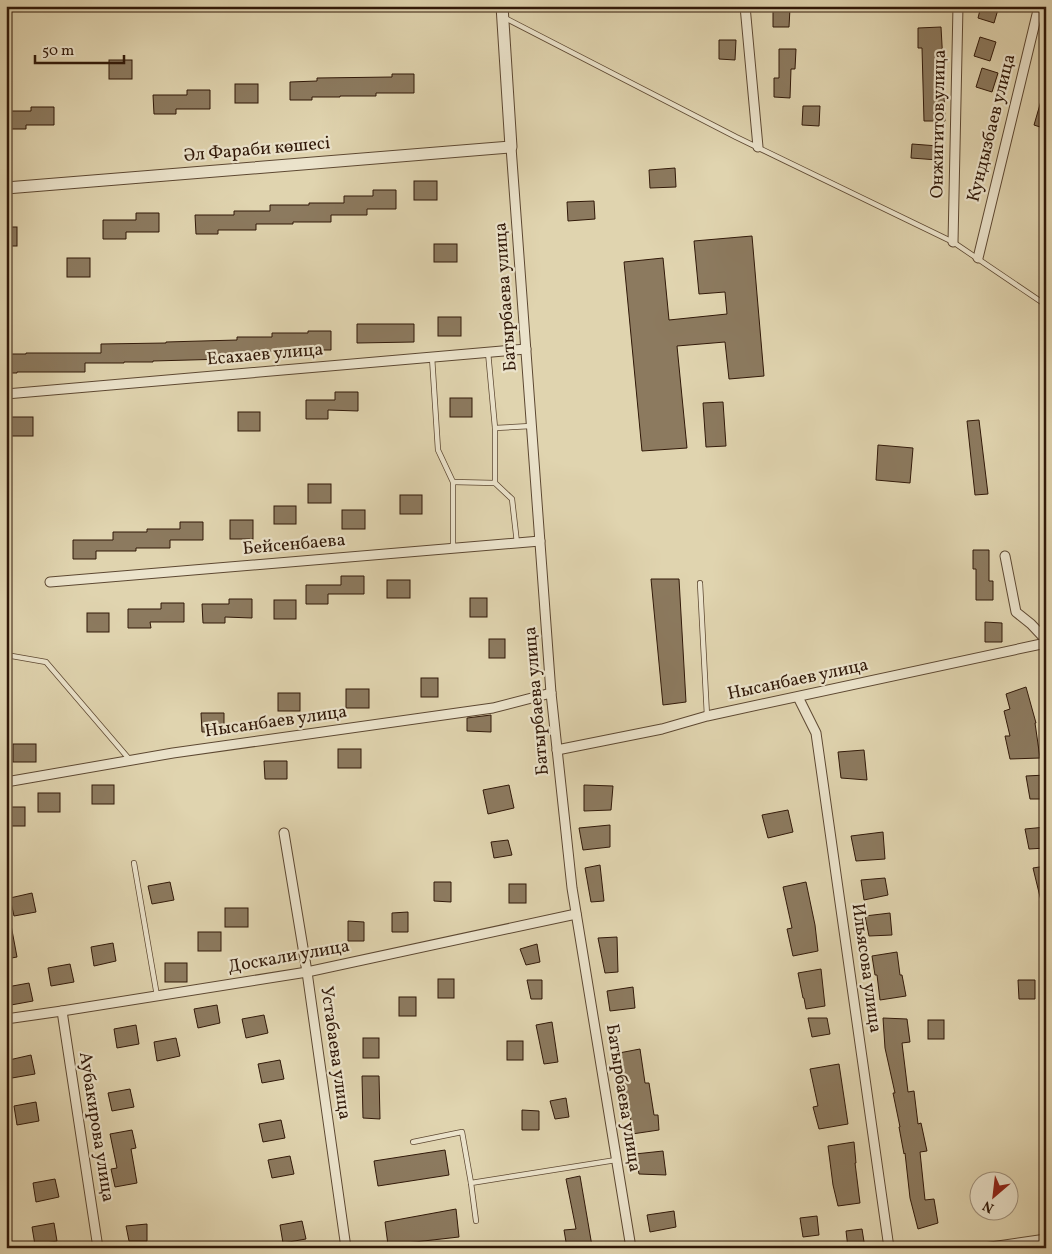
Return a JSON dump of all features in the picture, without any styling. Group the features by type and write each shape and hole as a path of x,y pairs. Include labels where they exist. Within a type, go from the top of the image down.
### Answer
{"street":[{"path":"745,6 758,147"},
{"name":"Онжигитов улица","path":"954,242 958,6"},
{"name":"Кундызбаев улица","path":"978,258 1039,6"},
{"path":"502,11 512,147"},
{"name":"Әл Фараби көшесі","path":"6,188 512,147"},
{"name":"Батырбаева улица","path":"512,147 531,426 557,750 572,888 631,1248"},
{"name":"Есахаев улица","path":"6,394 526,349"},
{"name":"Бейсенбаева","path":"50,582 540,541"},
{"path":"1005,556 1016,612 1031,624 1046,642"},
{"name":"Нысанбаев улица","path":"557,750 662,729 707,716 1046,642"},
{"name":"Нысанбаев улица","path":"6,782 173,754 493,708 551,693"},
{"name":"Ильясова улица","path":"798,697 816,733 889,1248"},
{"name":"Устабаева улица","path":"284,833 307,972 346,1248"},
{"name":"Доскали улица","path":"6,1019 307,972 576,914"},
{"name":"Аубакирова улица","path":"62,1011 98,1248"},
{"path":"984,1248 1046,1239"}],"lane":[{"path":"502,11 758,147 954,242 1046,305"},
{"path":"488,352 495,428 495,483"},
{"path":"432,357 438,450 453,482 453,548"},
{"path":"495,428 531,426"},
{"path":"453,482 495,483 512,498 517,543"},
{"path":"700,583 707,716"},
{"path":"6,655 46,662 131,761"},
{"path":"134,863 157,996"},
{"path":"413,1142 462,1132 476,1221"},
{"path":"471,1183 616,1160"}],"building":[{"path":"981,6 999,6 994,23 978,18"},
{"path":"773,8 790,8 789,27 773,27"},
{"path":"941,27 945,121 924,121 922,48 918,48 918,28"},
{"path":"980,37 996,42 990,61 974,56"},
{"path":"719,40 736,40 735,60 719,59"},
{"path":"779,49 796,49 795,69 791,69 790,98 774,97 774,78 779,78"},
{"path":"109,60 132,60 132,79 109,79"},
{"path":"982,68 998,73 992,92 976,87"},
{"path":"392,74 414,74 414,93 376,93 376,96 312,97 312,100 290,100 290,82 317,81 317,78 392,77"},
{"path":"235,84 258,84 258,103 235,103"},
{"path":"187,90 210,90 210,109 176,109 176,114 154,114 153,95 187,95"},
{"path":"1043,94 1046,94 1046,129 1034,125"},
{"path":"803,106 820,106 819,126 802,125"},
{"path":"31,107 54,107 54,125 26,125 26,129 6,129 6,111 31,111"},
{"path":"912,144 938,146 938,160 911,158"},
{"path":"675,168 676,187 650,188 649,170"},
{"path":"414,181 437,181 437,200 414,200"},
{"path":"373,190 396,190 396,209 367,209 367,215 331,215 331,222 256,224 256,230 218,230 218,234 196,234 195,215 234,215 234,211 270,211 270,205 344,203 344,196 373,196"},
{"path":"594,201 595,219 568,221 567,202"},
{"path":"136,213 159,213 159,232 126,232 126,239 103,239 103,220 136,220"},
{"path":"6,227 17,227 17,246 6,246"},
{"path":"752,236 764,376 729,379 725,342 677,346 687,448 642,451 624,262 663,258 669,320 727,314 725,292 699,294 694,241"},
{"path":"434,244 457,244 457,262 434,262"},
{"path":"67,258 90,258 90,277 67,277"},
{"path":"438,317 461,317 461,336 438,336"},
{"path":"357,324 414,324 414,342 357,343"},
{"path":"308,331 331,331 331,350 260,351 260,356 226,356 226,359 85,363 85,372 6,373 6,354 101,353 101,344 237,340 237,337 272,337 272,333 308,333"},
{"path":"335,392 358,392 358,411 328,410 328,419 306,419 306,400 335,400"},
{"path":"450,398 472,398 472,417 450,417"},
{"path":"723,402 726,446 706,447 703,403"},
{"path":"238,412 260,412 260,431 238,431"},
{"path":"11,417 33,417 33,436 11,436"},
{"path":"979,420 988,494 975,495 967,421"},
{"path":"878,445 913,448 910,483 876,480"},
{"path":"308,484 331,484 331,503 308,503"},
{"path":"400,495 422,495 422,514 400,514"},
{"path":"274,506 296,506 296,524 274,524"},
{"path":"342,510 365,510 365,529 342,529"},
{"path":"230,520 253,520 253,539 230,539"},
{"path":"180,522 203,522 203,540 170,540 170,548 136,548 136,551 96,551 96,559 73,559 73,540 113,540 113,532 147,532 147,529 180,529"},
{"path":"973,550 989,550 989,581 993,581 993,600 976,600 976,569 973,569"},
{"path":"341,576 364,576 364,594 328,594 328,604 306,604 306,585 341,585"},
{"path":"651,579 679,579 686,702 663,705"},
{"path":"387,580 410,580 410,598 387,598"},
{"path":"470,598 487,598 487,617 470,617"},
{"path":"229,599 252,599 252,618 225,617 225,623 203,623 202,604 229,604"},
{"path":"274,600 296,600 296,619 274,619"},
{"path":"161,603 184,603 184,622 150,622 151,628 128,628 128,609 161,609"},
{"path":"87,613 109,613 109,632 87,632"},
{"path":"985,622 1002,623 1002,642 985,642"},
{"path":"489,639 505,639 505,658 489,658"},
{"path":"421,678 438,678 438,697 421,697"},
{"path":"1026,687 1036,723 1040,758 1010,759 1005,736 1010,736 1004,711 1010,709 1006,694"},
{"path":"346,689 369,689 369,708 346,708"},
{"path":"278,693 300,693 300,711 278,711"},
{"path":"201,713 224,713 224,732 202,732"},
{"path":"491,715 491,732 467,731 467,718"},
{"path":"13,744 36,744 36,762 13,762"},
{"path":"338,749 361,749 361,768 338,768"},
{"path":"864,750 867,780 841,778 838,752"},
{"path":"264,761 287,761 287,779 265,779"},
{"path":"1046,775 1046,799 1030,799 1026,776"},
{"path":"92,785 114,785 114,804 92,804"},
{"path":"509,785 514,808 488,814 483,790"},
{"path":"584,785 613,786 611,810 584,811"},
{"path":"38,793 60,793 60,812 38,812"},
{"path":"6,807 25,807 25,826 6,826"},
{"path":"788,810 793,832 768,838 762,815"},
{"path":"610,825 610,847 583,850 579,828"},
{"path":"1046,827 1046,848 1029,849 1025,829"},
{"path":"883,832 885,859 856,861 851,836"},
{"path":"508,840 512,855 494,858 491,842"},
{"path":"600,865 604,901 591,902 585,868"},
{"path":"1046,866 1046,905 1042,905 1033,868"},
{"path":"885,878 888,895 864,900 861,880"},
{"path":"170,882 174,900 152,904 148,886"},
{"path":"434,882 451,882 451,902 434,901"},
{"path":"806,882 818,951 793,956 787,929 792,928 783,887"},
{"path":"509,884 526,884 526,903 509,903"},
{"path":"32,893 36,912 14,916 10,898"},
{"path":"225,908 248,908 248,927 225,927"},
{"path":"408,912 408,932 392,932 392,913"},
{"path":"890,913 892,935 869,936 865,916"},
{"path":"348,921 364,922 364,941 348,941"},
{"path":"11,925 17,957 6,959 6,926"},
{"path":"198,932 221,932 221,951 198,951"},
{"path":"617,937 618,972 605,973 598,938"},
{"path":"113,943 116,961 94,966 91,947"},
{"path":"537,944 540,962 526,965 520,949"},
{"path":"897,952 900,975 902,975 906,996 880,1000 877,975 875,975 872,956"},
{"path":"165,963 187,963 187,982 165,982"},
{"path":"70,964 74,982 51,986 48,968"},
{"path":"821,969 825,1006 806,1009 798,973"},
{"path":"438,979 454,979 454,998 438,998"},
{"path":"527,980 542,980 542,999 531,999"},
{"path":"1018,980 1035,980 1035,999 1019,999"},
{"path":"29,983 33,1001 11,1005 7,987"},
{"path":"633,987 635,1008 610,1011 607,991"},
{"path":"399,997 416,997 416,1016 399,1016"},
{"path":"217,1005 220,1023 198,1028 194,1009"},
{"path":"264,1015 268,1033 246,1038 242,1019"},
{"path":"808,1018 827,1018 830,1034 812,1037"},
{"path":"883,1018 907,1019 910,1042 902,1043 908,1092 914,1091 918,1124 921,1123 927,1151 920,1152 925,1200 934,1199 938,1223 918,1229 910,1198 905,1153 893,1093 895,1093 885,1048"},
{"path":"928,1020 944,1020 944,1039 928,1039"},
{"path":"552,1022 558,1062 544,1064 536,1025"},
{"path":"136,1025 139,1044 117,1048 114,1029"},
{"path":"176,1038 180,1056 157,1061 154,1042"},
{"path":"363,1038 379,1038 379,1058 363,1058"},
{"path":"507,1041 523,1041 523,1060 507,1060"},
{"path":"640,1049 645,1083 649,1083 654,1115 658,1115 659,1130 632,1134 619,1053"},
{"path":"31,1055 35,1074 12,1078 9,1060"},
{"path":"280,1060 284,1079 262,1083 258,1064"},
{"path":"839,1064 848,1124 819,1129 813,1107 818,1106 810,1069"},
{"path":"362,1076 379,1076 380,1119 363,1118"},
{"path":"130,1089 134,1107 112,1111 108,1093"},
{"path":"566,1098 569,1117 555,1119 550,1101"},
{"path":"36,1102 39,1121 17,1125 14,1106"},
{"path":"522,1110 539,1111 539,1130 522,1130"},
{"path":"281,1120 285,1138 263,1142 259,1124"},
{"path":"132,1130 136,1148 131,1149 137,1183 115,1187 111,1169 117,1168 110,1134"},
{"path":"854,1142 860,1203 838,1206 828,1146"},
{"path":"445,1150 449,1175 378,1186 374,1161"},
{"path":"663,1151 666,1175 639,1174 635,1154"},
{"path":"290,1156 294,1174 272,1178 268,1160"},
{"path":"580,1176 592,1246 567,1248 564,1230 576,1229 566,1179"},
{"path":"55,1179 59,1197 36,1202 33,1183"},
{"path":"456,1209 459,1237 388,1245 385,1222"},
{"path":"674,1211 676,1227 650,1232 647,1215"},
{"path":"817,1216 819,1235 803,1237 800,1218"},
{"path":"302,1221 306,1239 283,1243 280,1225"},
{"path":"54,1223 57,1241 35,1245 32,1227"},
{"path":"147,1224 147,1241 129,1241 126,1226"},
{"path":"862,1229 865,1248 848,1248 846,1231"}]}
